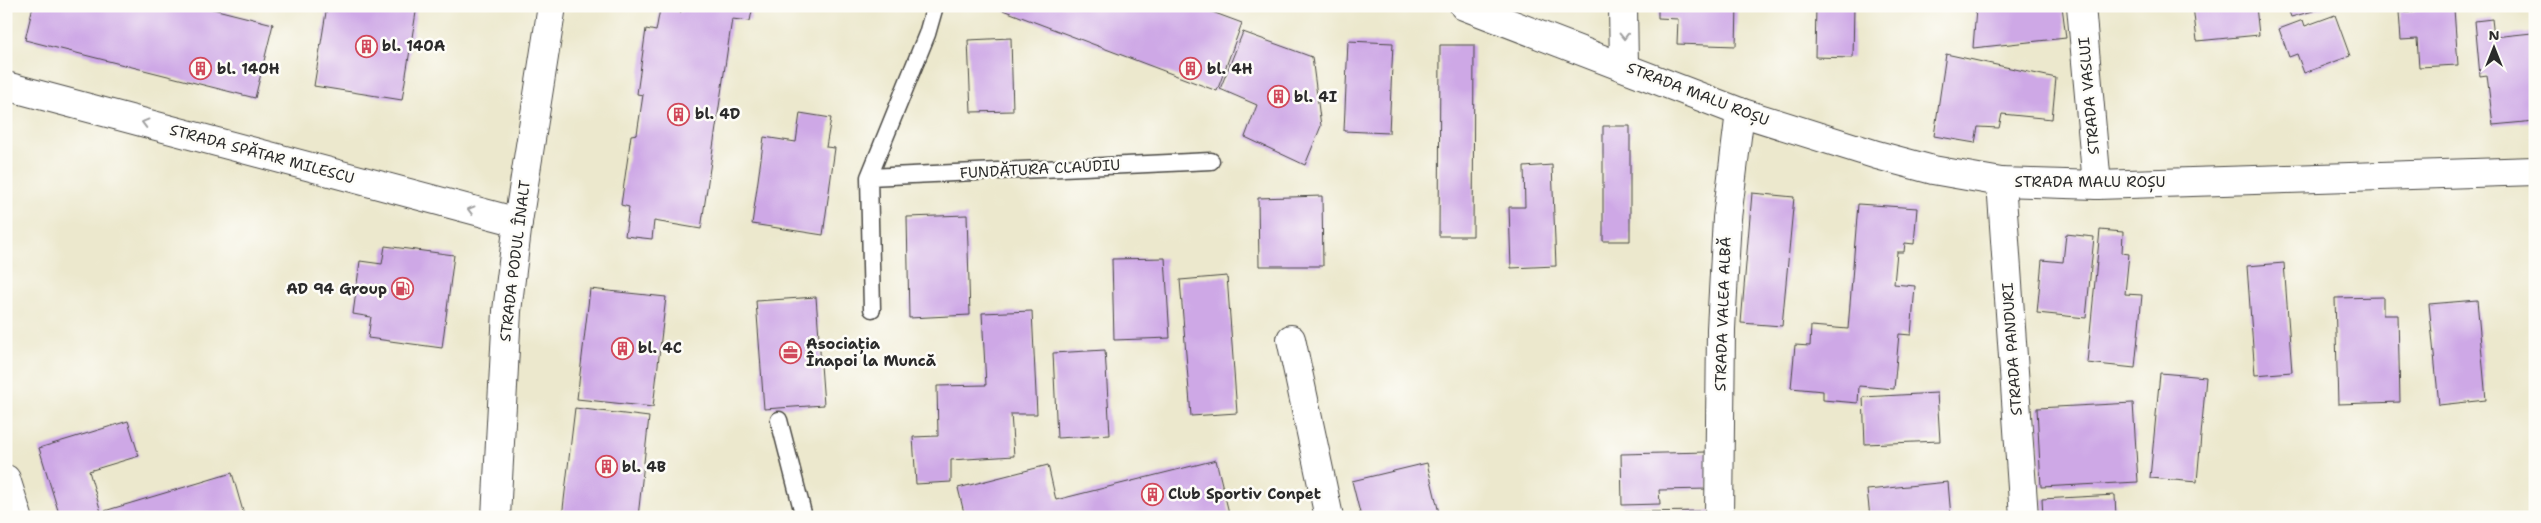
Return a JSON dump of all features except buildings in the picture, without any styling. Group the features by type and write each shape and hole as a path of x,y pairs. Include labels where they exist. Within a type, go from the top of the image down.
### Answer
{"street":[{"name":"STRADA PODUL ÎNALT","path":"496,517 507,311 518,222 552,6"},
{"name":"STRADA MALU ROȘU","path":"1464,6 1740,112 1877,155 1934,170 2001,182 2097,185 2535,171"},
{"path":"1623,6 1624,66"},
{"name":"STRADA VASLUI","path":"2080,6 2097,185"},
{"name":"STRADA SPĂTAR MILESCU","path":"6,86 518,222"},
{"name":"STRADA VALEA ALBĂ","path":"1719,517 1721,339 1726,227 1740,112"},
{"name":"STRADA PANDURI","path":"2001,182 2024,517"},
{"path":"1291,339 1329,517"},
{"path":"6,479 18,517"}],"lane":[{"path":"872,309 869,177 927,34 935,6"},
{"name":"FUNDĂTURA CLAUDIU","path":"869,177 1211,161"},
{"path":"779,420 804,517"}],"place":[{"name":"bl. 140A","path":"366,46"},
{"name":"bl. 140H","path":"201,69"},
{"name":"bl. 4H","path":"1191,69"},
{"name":"bl. 4I","path":"1278,97"},
{"name":"bl. 4D","path":"679,114"},
{"name":"AD 94 Group","path":"403,289"},
{"name":"bl. 4C","path":"622,348"},
{"name":"Asociația Înapoi la Muncă","path":"790,353"},
{"name":"bl. 4B","path":"606,467"},
{"name":"Club Sportiv Conpet","path":"1152,494"}]}
